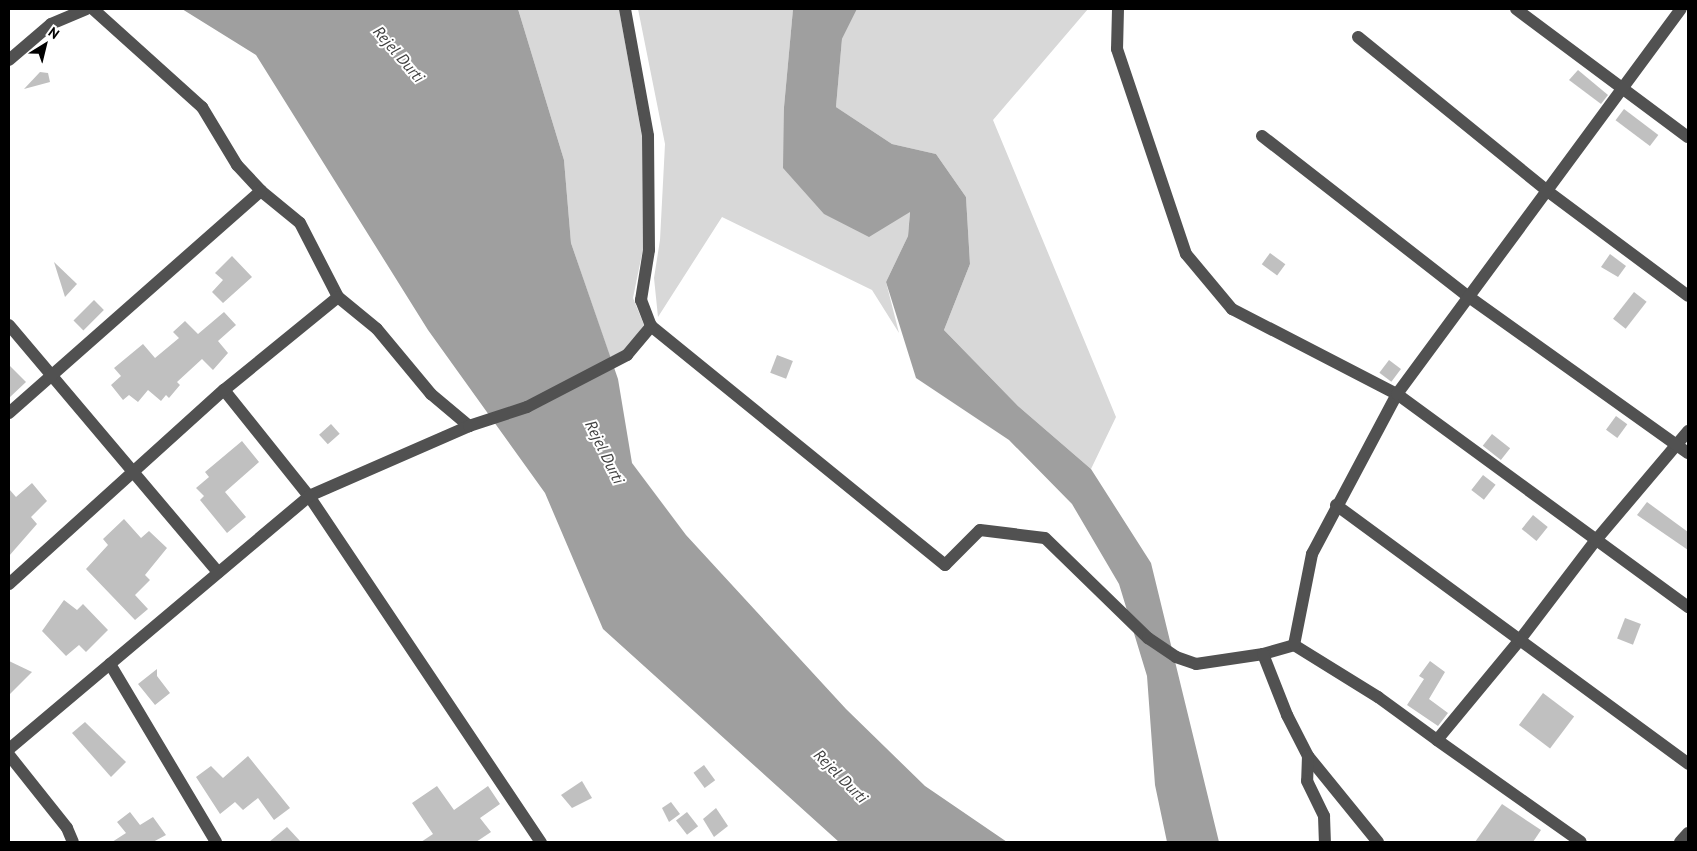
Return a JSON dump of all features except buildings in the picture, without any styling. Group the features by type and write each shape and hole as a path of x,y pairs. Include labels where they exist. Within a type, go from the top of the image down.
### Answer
{"street":[{"path":"9,60 51,24 86,9"},
{"path":"93,9 202,107 238,165 261,191 300,223 338,297 377,330 431,394 469,426"},
{"path":"625,9 648,136 648,250 641,300 652,326 945,565 980,530 1046,538 1148,638 1176,657 1196,664 1263,654 1294,645 1378,697 1581,842"},
{"path":"1118,9 1117,49 1186,254 1232,309 1397,394 1688,607"},
{"path":"1516,9 1688,137"},
{"path":"1294,645 1312,554 1336,505 1397,394 1681,9"},
{"path":"1358,37 1546,190 1688,296"},
{"path":"1262,136 1469,298 1683,449"},
{"path":"9,413 261,191"},
{"path":"9,584 224,390 338,297"},
{"path":"9,324 50,376 135,472 218,572"},
{"path":"9,748 308,496 469,426 527,407 627,355 652,326"},
{"path":"224,390 308,496 541,842"},
{"path":"1437,740 1519,641 1596,540 1683,449 1688,431"},
{"path":"1336,505 1688,764"},
{"path":"1263,654 1287,715 1308,756 1378,842"},
{"path":"110,664 216,842"},
{"path":"9,755 62,820 73,842"},
{"path":"1308,756 1307,781 1324,816 1325,842"},
{"path":"1680,842 1688,833"}],"shaded area":[{"path":"518,9 619,9 642,137 643,249 633,298 644,325 624,352 610,357 571,243 564,160"},
{"path":"638,9 793,9 784,107 910,211 908,236 886,282 899,333 872,290 722,217 658,317 654,278 660,240 665,144"},
{"path":"857,9 1088,9 993,120 1116,417 1091,469 1018,406 944,330 970,264 966,197 936,154 892,144 836,107 842,39"}],"water":[{"name":"Rejel Durti","path":"182,9 518,9 564,160 571,243 618,379 632,463 686,535 846,709 925,786 1007,842 839,842 603,629 545,493 428,330 256,55"},
{"path":"793,9 857,9 842,39 836,107 892,144 936,154 966,197 970,264 944,330 1018,406 1091,469 1151,563 1219,842 1167,842 1155,785 1147,676 1119,584 1072,504 1009,440 916,378 886,282 908,236 910,212 869,237 824,214 783,168 784,107"}]}
